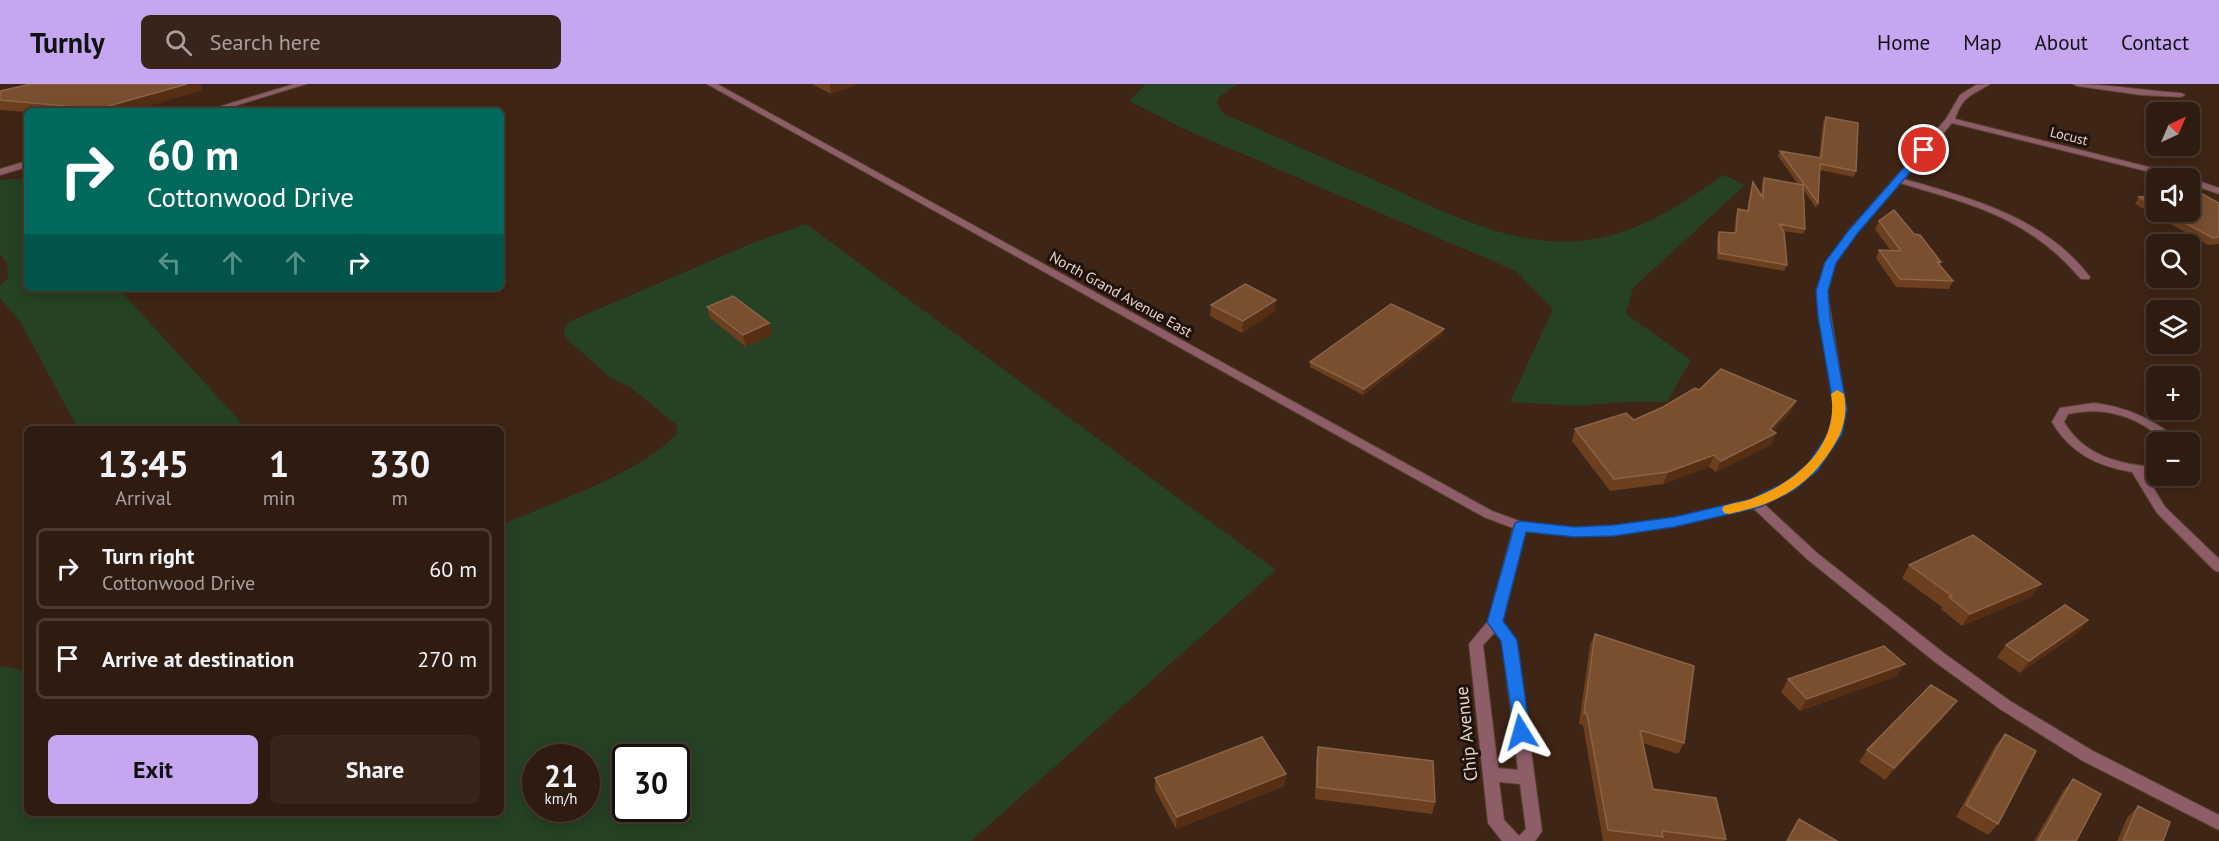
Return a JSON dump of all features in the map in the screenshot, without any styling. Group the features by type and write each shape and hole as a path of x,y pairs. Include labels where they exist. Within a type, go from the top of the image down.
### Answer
{"street":[{"path":"219,108 302,84"},
{"name":"North Grand Avenue East","path":"711,84 1488,514 1520,526 1554,531 1614,531 1674,522 1755,503 1789,487 1813,467 1835,434 1840,409 1824,317 1822,291 1831,262 1853,232 1950,120 1958,100 1978,86 1986,84"},
{"path":"2077,84 2141,93 2181,95"},
{"name":"Locust","path":"1950,120 2146,168"},
{"path":"0,172 24,165"},
{"path":"1899,180 1990,208 2022,223 2047,238 2071,258 2085,277"},
{"path":"2200,184 2219,191"},
{"path":"2146,471 2137,471 2107,463 2083,451 2064,435 2058,422 2064,411 2089,406 2130,414 2162,432"},
{"path":"2137,471 2161,510 2219,567"},
{"path":"1755,503 1812,556 1940,658 2005,705 2088,756 2219,823"},
{"name":"Chip Avenue","path":"1513,841 1496,823 1476,644 1495,622 1520,526"},
{"path":"1495,622 1509,640 1534,831 1525,841"},
{"path":"1490,774 1527,778"}],"green space":[{"path":"1146,84 1238,84 1219,97 1217,103 1224,114 1458,218 1517,236 1547,241 1578,241 1608,236 1654,218 1724,175 1745,185 1633,288 1626,314 1691,360 1667,402 1624,402 1575,406 1510,402 1553,309 1516,271 1182,128 1129,101"},
{"path":"24,179 24,291 121,291 244,426 76,426 21,323 0,298 0,285 8,278 7,263 0,254 0,180"},
{"path":"806,224 1276,570 971,841 0,841 0,666 24,670 24,816 504,816 504,524 617,475 639,463 676,435 677,425 630,387 612,379 569,341 564,334 565,326 573,320 750,244"}],"building":[{"path":"31,84 187,84 102,108 0,100 0,91"},
{"path":"1826,117 1858,123 1856,171 1820,164 1818,203 1780,151 1821,158"},
{"path":"1764,178 1803,185 1805,229 1779,224 1784,232 1787,265 1719,253 1719,232 1736,233 1738,209 1748,211 1753,182 1763,198"},
{"path":"2200,193 2219,203 2219,237 2213,238 2183,222 2200,222"},
{"path":"1894,210 1914,234 1920,235 1941,262 1937,262 1953,281 1900,279 1879,250 1901,251 1879,221"},
{"path":"1245,284 1276,300 1243,321 1211,305"},
{"path":"733,296 769,323 743,335 707,307"},
{"path":"1391,304 1444,329 1364,389 1310,362"},
{"path":"1721,369 1796,401 1770,429 1776,433 1721,461 1714,455 1668,472 1614,479 1575,429 1626,413 1634,420 1663,407 1695,388 1699,390"},
{"path":"1973,535 2041,584 1970,614 1949,597 1952,596 1909,565"},
{"path":"2065,605 2088,620 2029,661 2006,645"},
{"path":"1595,634 1694,666 1684,743 1640,730 1653,789 1716,798 1726,839 1662,831 1663,837 1608,830 1587,714 1584,713"},
{"path":"1884,646 1905,664 1807,699 1788,679"},
{"path":"1931,685 1957,701 1894,768 1867,750"},
{"path":"2005,734 2036,751 1998,824 1966,805"},
{"path":"1262,737 1286,774 1177,817 1155,778"},
{"path":"1318,747 1433,761 1435,802 1317,787"},
{"path":"2073,779 2101,794 2076,841 2038,841"},
{"path":"2138,806 2170,822 2163,841 2123,841"},
{"path":"1799,819 1837,841 1787,841"}],"slow traffic":[{"path":"1729,509 1755,503 1789,487 1813,467 1835,434 1840,409 1837,394"}],"route":[{"path":"1521,732 1509,640 1495,622 1520,526 1554,531 1614,531 1674,522 1755,503 1789,487 1813,467 1835,434 1840,409 1824,317 1822,291 1831,262 1853,232 1924,150"}]}
